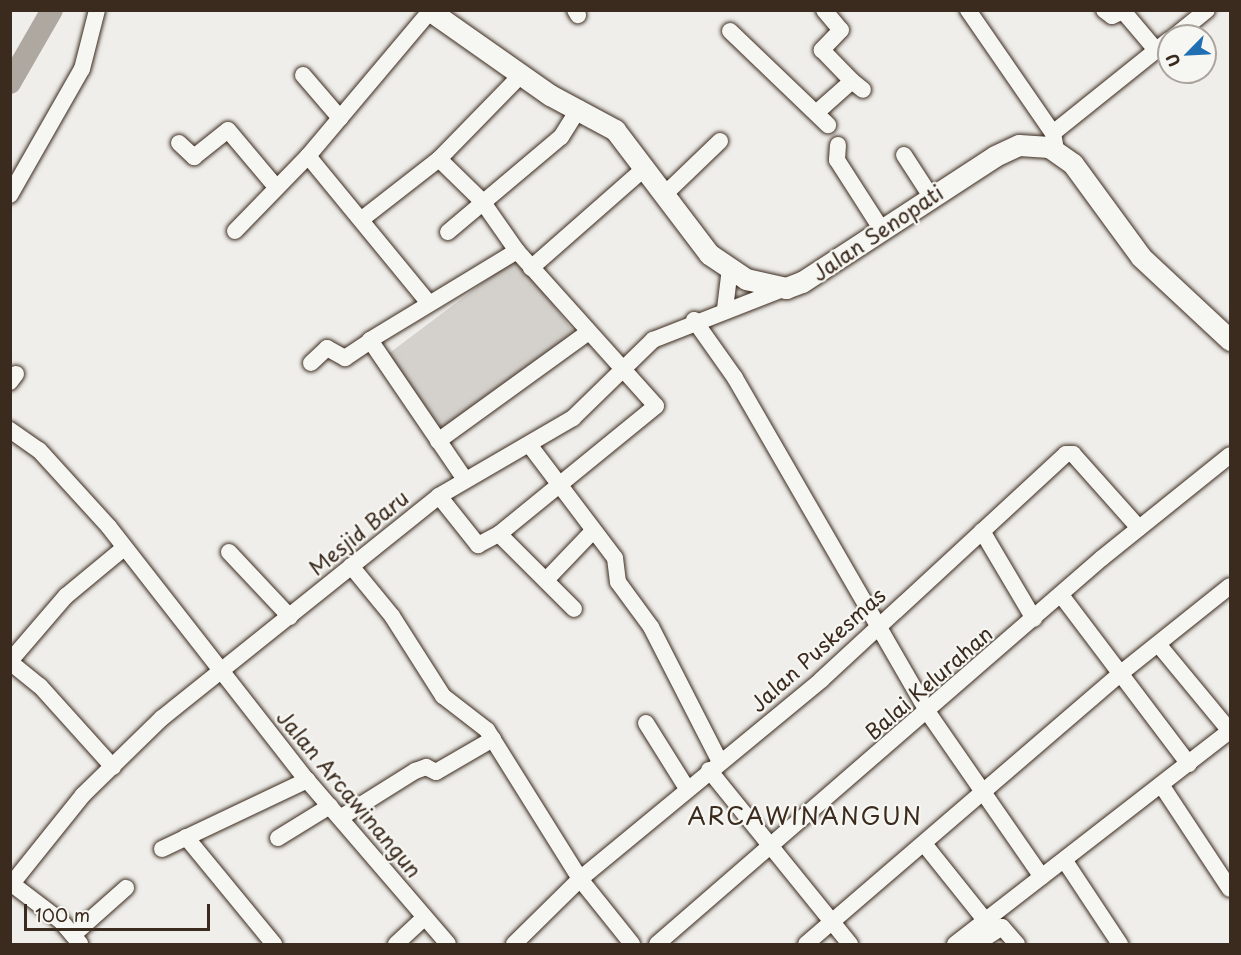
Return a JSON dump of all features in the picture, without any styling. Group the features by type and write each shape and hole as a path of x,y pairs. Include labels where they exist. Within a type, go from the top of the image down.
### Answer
{"main road":[{"name":"Jalan Senopati","path":"430,11 521,75 615,130 666,193 709,254 730,271 786,288 836,265 930,195 1013,147 1055,141"},
{"path":"1055,141 1142,257 1230,340"}],"street":[{"path":"10,195 82,69 98,10"},
{"path":"816,113 857,86 822,50 841,30 824,10"},
{"path":"968,10 1055,141 1157,49"},
{"path":"1104,10 1112,16 1123,11 1157,41"},
{"path":"1190,24 1207,10"},
{"path":"235,231 308,156 430,11"},
{"path":"730,31 828,125"},
{"path":"303,75 340,118"},
{"path":"362,219 439,159 521,75"},
{"path":"448,232 482,201 561,137 579,108"},
{"path":"179,143 194,157 228,130 276,188"},
{"path":"666,193 720,141"},
{"path":"838,145 837,160 882,230"},
{"path":"904,154 930,195"},
{"path":"308,156 428,302"},
{"path":"438,496 481,546 559,485 616,433 656,409 586,334 517,251 482,201 439,159"},
{"path":"531,268 646,167"},
{"path":"311,363 327,348 345,358 428,302 517,251"},
{"path":"725,309 730,271"},
{"name":"Mesjid Baru","path":"11,885 83,795 113,767 221,669 290,617 438,496 464,478 531,447 581,411 653,340 694,320 786,288"},
{"path":"694,320 735,378 928,714 1042,877"},
{"path":"438,441 586,334"},
{"path":"369,342 464,478"},
{"name":"Jalan Arcawinangun","path":"10,429 39,450 124,548 307,780 448,945"},
{"path":"531,447 592,532 615,558 626,596 651,627 715,766 771,845 850,945"},
{"name":"Jalan Puskesmas","path":"514,945 580,879 877,627 1071,452 1138,528"},
{"name":"Balai Kelurahan","path":"657,945 771,845 928,714 1138,528 1230,455"},
{"path":"982,531 1034,619"},
{"path":"547,579 592,532"},
{"path":"499,534 547,579 574,609"},
{"path":"113,767 40,686 10,661 66,596 124,548"},
{"path":"229,552 290,617"},
{"path":"351,566 392,616 443,696 477,719 493,739 580,879 632,945"},
{"path":"806,945 925,845 1121,673 1230,586"},
{"path":"1061,595 1189,764"},
{"path":"955,945 1230,731 1158,644"},
{"path":"646,723 686,787"},
{"path":"278,838 415,771 426,767 436,771 493,739"},
{"path":"162,849 307,780"},
{"path":"1162,786 1230,889"},
{"path":"186,837 274,945"},
{"path":"925,845 986,920"},
{"path":"1065,861 1120,945"},
{"path":"11,885 76,940 126,888"},
{"path":"396,945 424,918"},
{"path":"976,945 1002,927 1017,945"}],"shaded area":[{"path":"517,257 582,343 448,444 383,358"}],"waterway":[{"path":"10,83 52,10"}],"district":[{"name":"ARCAWINANGUN","path":"805,816"}]}
